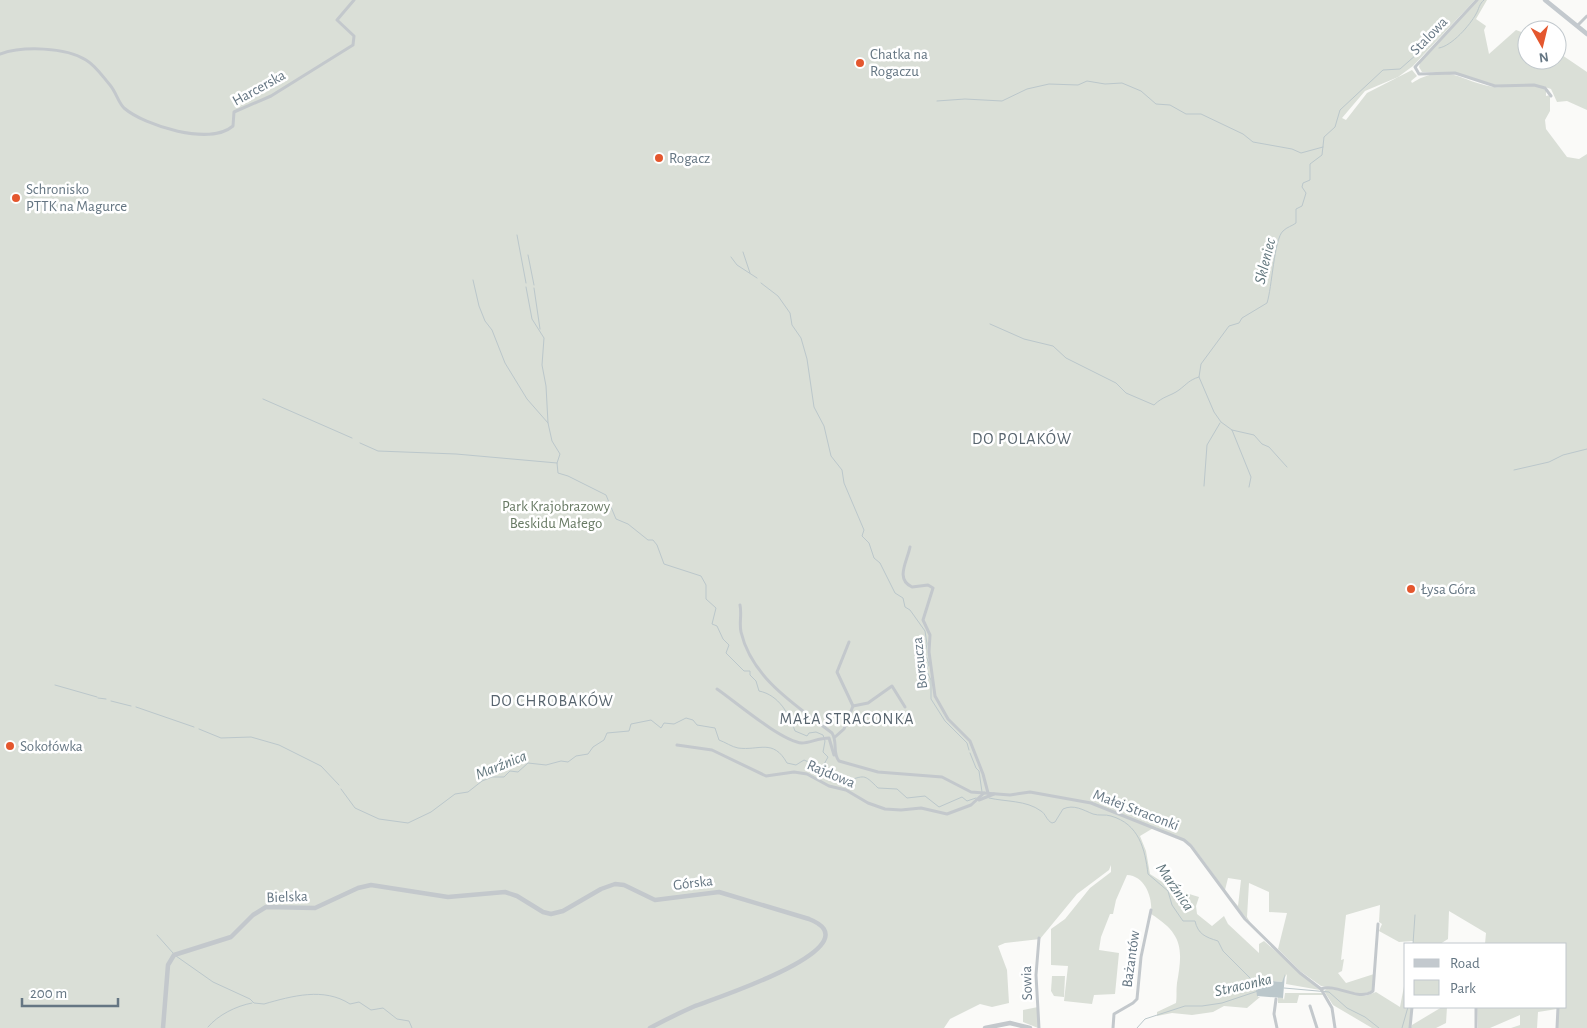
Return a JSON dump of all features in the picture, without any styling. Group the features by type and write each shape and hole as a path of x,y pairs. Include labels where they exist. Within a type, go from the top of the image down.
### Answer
{"main road":[{"path":"1548,1 1587,34"}],"street":[{"name":"Harcerska","path":"0,54 24,48 42,49 82,58 97,70 112,88 122,105 147,122 181,132 211,134 233,126 234,112 271,96 353,45 354,36 336,20 354,0"},
{"name":"Stalowa","path":"1477,0 1415,67 1419,74 1455,73 1495,86 1534,85 1546,88 1551,96"},
{"path":"1577,26 1587,16"},
{"name":"Borsucza","path":"910,547 902,574 903,579 912,587 928,585 933,588 923,620 930,635 929,652 935,696 948,719 970,741 983,774 985,794"},
{"path":"740,605 740,623 744,641 750,656 763,676 835,737"},
{"path":"849,642 838,667 837,674 854,706"},
{"path":"854,706 868,703 892,686 905,707"},
{"path":"718,689 784,736 804,743 820,738 830,739 835,756"},
{"path":"835,756 835,737 846,725 854,706"},
{"name":"Rajdowa","path":"677,745 712,750 766,776 794,772 807,774 829,786 846,790 868,803 885,809 921,808 947,814 995,794"},
{"name":"Małej Straconki","path":"835,756 842,762 878,772 942,777 966,790 985,794 1010,795 1030,792 1090,804 1184,840 1191,846 1253,928 1322,991 1330,987 1364,995 1373,992 1378,924"},
{"name":"Rajdowa","path":"978,800 985,794"},
{"name":"Górska","path":"396,888 448,897 508,892 540,911 551,914 563,911 601,888 615,884 624,885 655,900 719,892 808,919 819,924 823,929 825,938 821,946 798,961 755,985 697,1005 650,1028"},
{"name":"Bielska","path":"163,1028 168,965 174,954 231,936 256,912 268,907 315,908 366,886 396,888"},
{"name":"Bażantów","path":"1113,1028 1114,1014 1133,1004 1137,999 1142,949 1151,910"},
{"name":"Sowia","path":"1039,938 1036,975 1039,1028"},
{"path":"1322,991 1332,1008 1335,1028"},
{"path":"1276,999 1274,1014 1277,1028"},
{"path":"1310,1006 1317,1028"},
{"path":"1410,1028 1412,1008"},
{"path":"1476,1008 1476,1028"},
{"path":"1558,1008 1558,1028"},
{"path":"985,1028 1010,1023 1030,1028"}],"green space":[{"name":"Park Krajobrazowy Beskidu Małego","path":"0,0 1475,0 1413,66 1398,77 1365,91 1342,118 1346,120 1367,93 1412,70 1417,76 1411,81 1412,83 1435,74 1445,74 1455,75 1494,87 1535,85 1546,91 1546,96 1550,95 1550,111 1545,120 1546,129 1567,157 1579,159 1587,154 1587,1028 1558,1028 1558,1008 1567,1008 1567,943 1485,943 1486,933 1449,911 1448,939 1442,943 1399,942 1379,931 1382,924 1379,922 1380,905 1346,915 1341,960 1344,959 1342,971 1338,973 1346,983 1374,974 1372,991 1362,994 1321,986 1300,971 1278,949 1287,913 1269,912 1269,892 1249,883 1247,917 1251,924 1230,897 1238,906 1241,880 1228,878 1225,890 1192,845 1155,827 1140,836 1146,851 1150,874 1173,889 1199,897 1196,906 1197,914 1212,926 1224,916 1228,924 1259,953 1259,944 1264,941 1320,990 1286,984 1287,974 1282,982 1261,980 1258,997 1260,997 1247,1008 1224,1006 1213,1012 1192,1015 1172,1013 1157,1016 1157,1012 1176,1003 1180,952 1175,936 1169,928 1151,914 1151,902 1147,889 1139,879 1127,875 1116,900 1113,914 1110,914 1101,937 1099,950 1119,953 1115,994 1094,995 1092,1004 1064,1001 1068,966 1051,965 1051,929 1065,919 1090,888 1111,872 1111,865 1109,870 1077,894 1040,939 1005,943 998,946 1007,970 1009,1003 992,1007 980,1004 950,1019 944,1028 0,1028"},
{"path":"1478,0 1487,0 1476,19 1486,26 1484,30 1489,54 1516,30 1517,70 1567,70 1567,58 1587,72 1587,110 1567,101 1557,102 1551,89 1542,86 1495,85 1454,72 1422,72 1419,67 1420,63"},
{"path":"1052,976 1065,976 1064,997 1054,996 1051,991"},
{"path":"1404,986 1404,1008 1411,1008 1410,1028 1372,1028 1333,1005 1324,991 1328,988 1365,996 1376,992 1400,1007"},
{"path":"1285,993 1322,993 1323,995 1299,995 1297,1003 1278,1003 1278,997 1284,1000"},
{"path":"1038,1007 1038,1028 1023,1022 1023,1010"},
{"path":"1440,1008 1447,1008 1446,1023 1436,1028 1411,1028 1412,1025"},
{"path":"1477,1008 1557,1008 1538,1012 1537,1028 1511,1028 1520,1025 1520,1015 1490,1028 1478,1028"}],"shaded area":[{"path":"1285,974 1283,998 1257,996 1256,989 1261,980 1282,982"}],"waterway":[{"name":"Skleniec","path":"1439,48 1449,43 1465,29 1484,0"},
{"name":"Skleniec","path":"990,324 1024,339 1053,346 1066,358 1116,383 1126,393 1154,405 1176,392 1190,381 1199,377 1201,364 1229,326 1239,323 1242,318 1267,303 1275,253 1280,236 1283,231 1296,223 1296,209 1302,206 1306,193 1302,187 1303,183 1310,180 1310,164 1322,155 1324,137 1335,127 1340,110 1383,70 1400,69 1425,47 1429,46"},
{"path":"937,101 965,99 1002,101 1027,89 1049,84 1078,85 1087,81 1105,84 1122,83 1141,91 1156,104 1170,105 1186,114 1201,114 1243,134 1253,142 1292,149 1301,153 1323,147"},
{"path":"517,235 526,283"},
{"path":"743,252 750,273"},
{"path":"528,255 534,285"},
{"path":"731,257 737,265 757,278"},
{"path":"473,280 479,306 485,321 492,330 505,363 527,399 548,423"},
{"path":"761,283 778,296 790,313 792,325 801,338 807,359 814,407 824,426 831,456 842,470 844,483 864,530 862,536 869,543 874,558 880,563 895,593 903,598 905,607 910,610 925,631 927,644 925,653 929,664 926,670 931,680 931,699 945,721 967,743 969,750"},
{"path":"526,287 532,319 544,338 542,365 546,386 548,423 552,441 560,454 557,463 558,473 606,495 616,519 628,524 648,540 653,540 657,545 664,564 701,576 706,585 706,599 716,608 712,624 717,626 723,639 729,645 726,653 744,671 750,671 750,675 756,681 759,691 778,701 790,718 795,731 807,736 809,733 816,732 823,735 825,741 823,752 828,757 822,768"},
{"path":"534,288 540,329"},
{"path":"1199,377 1214,412 1221,422 1232,430 1251,477 1249,487"},
{"path":"263,399 352,438"},
{"path":"1204,486 1207,445 1220,423"},
{"path":"1232,430 1254,435 1262,444 1269,447 1287,467"},
{"path":"360,443 378,451 456,454 557,463"},
{"path":"1514,470 1549,462 1563,455 1587,449"},
{"path":"55,685 97,697"},
{"path":"98,698 106,699"},
{"path":"111,701 131,706"},
{"path":"136,707 194,727"},
{"name":"Marźnica","path":"341,789 355,808 379,819 408,823 431,812 455,794 468,792 482,781 492,777 504,777 510,771 518,772 528,763 546,765 561,761 568,762 576,756 588,754 593,747 604,740 607,733 629,731 631,724 651,720 661,728 664,723 674,724 686,718 693,720 697,725 715,728 719,740 736,747 771,748 782,755 787,763 796,765 804,760 838,775 846,781 864,777 878,788 897,789 907,798 925,796 939,807 962,797 967,801 976,798"},
{"path":"199,729 221,738 251,737 279,745 321,766 339,785"},
{"path":"970,753 979,771 982,792"},
{"name":"Marźnica","path":"989,798 1035,807 1043,812 1052,823 1055,822 1063,809 1071,807 1095,815 1106,815 1121,820 1134,831 1139,839 1145,856 1148,874 1168,891 1172,905 1183,921 1195,921 1200,932 1218,941 1223,951 1257,985"},
{"path":"1413,943 1415,915"},
{"path":"157,935 173,953"},
{"path":"176,956 213,982 250,999 254,1003 264,1004 286,998 319,994 340,999 350,1004 359,1002 371,1010 383,1008 397,1019 409,1021 412,1028"},
{"name":"Straconka","path":"1284,988 1329,992 1347,1008 1365,1017 1379,1028"},
{"name":"Straconka","path":"1137,1028 1145,1019 1185,1006 1222,1003 1258,991"},
{"path":"208,1027 228,1012 252,1003"},
{"path":"1402,1028 1408,1008"}],"place":[{"name":"Chatka na Rogaczu","path":"860,63"},
{"name":"Rogacz","path":"659,158"},
{"name":"Schronisko PTTK na Magurce","path":"16,198"},
{"name":"Łysa Góra","path":"1411,589"},
{"name":"Sokołówka","path":"10,746"}],"district":[{"name":"DO POLAKÓW","path":"1022,439"},
{"name":"DO CHROBAKÓW","path":"552,701"},
{"name":"MAŁA STRACONKA","path":"847,719"}]}
